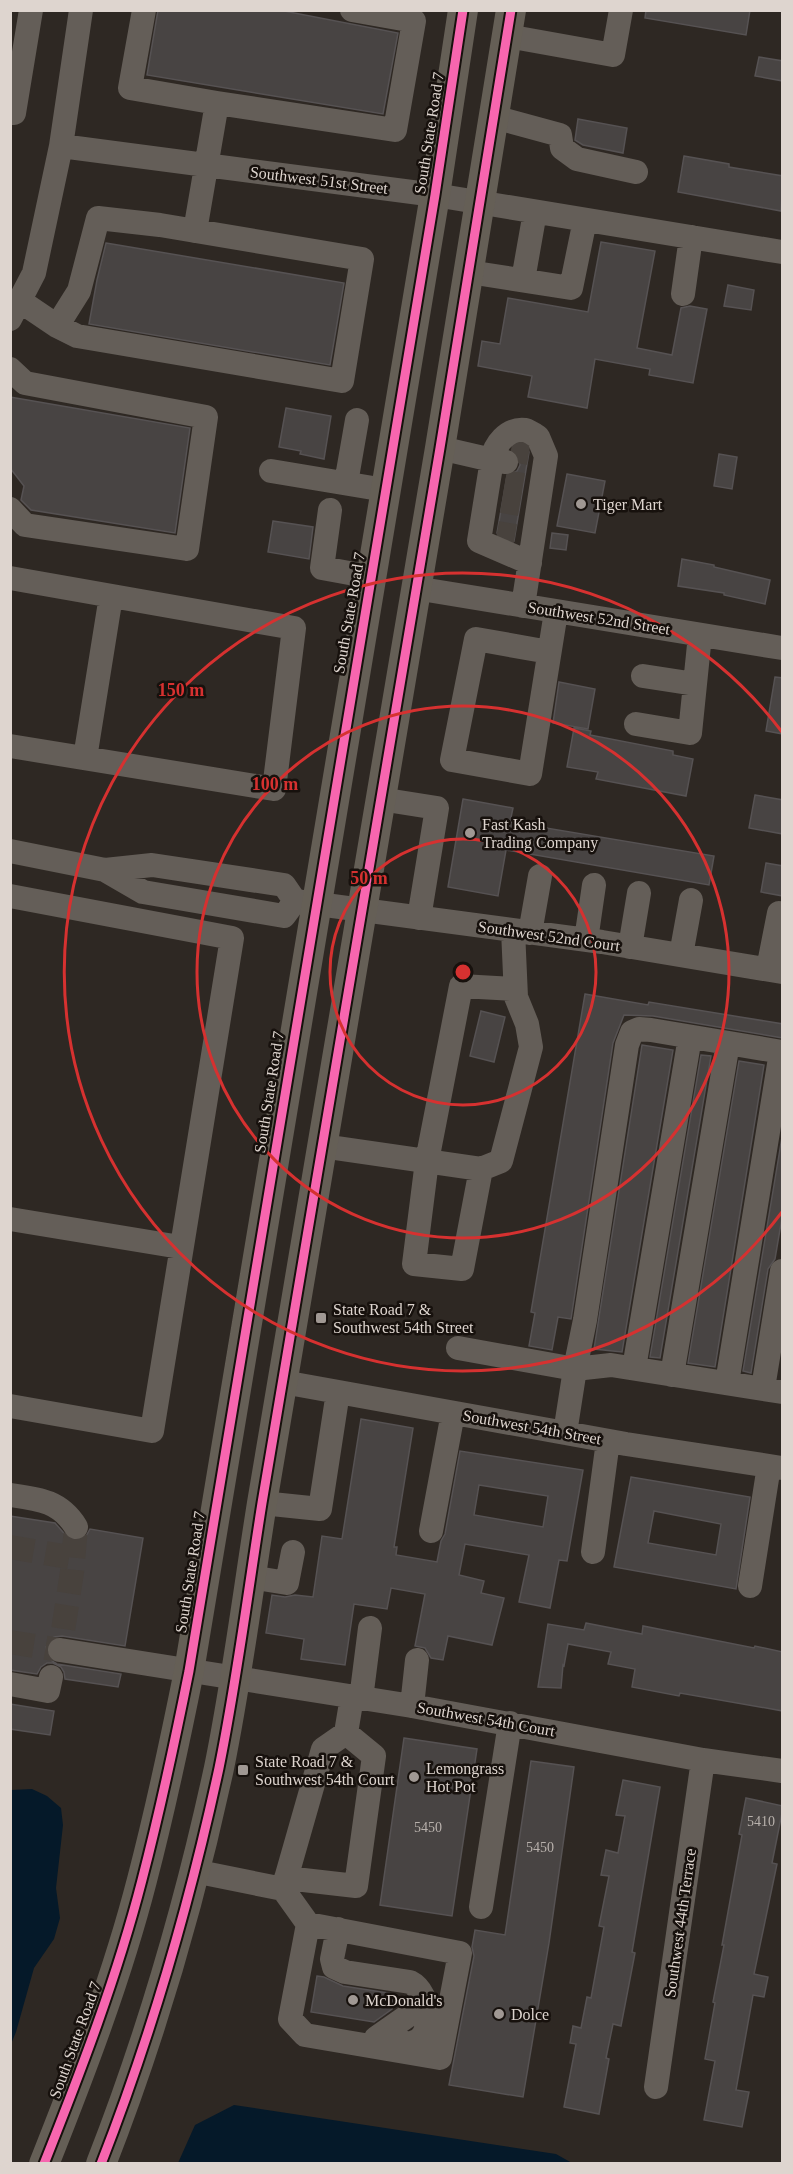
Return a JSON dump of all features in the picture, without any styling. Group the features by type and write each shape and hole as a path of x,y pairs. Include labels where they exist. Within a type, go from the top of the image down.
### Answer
{"main road":[{"name":"South State Road 7","path":"44,2163 74,2088 111,1983 138,1893 169,1772 189,1671 305,902 371,577 435,195 463,10"},
{"path":"101,2163 159,2000 219,1767 509,23"}],"street":[{"path":"10,112 14,113 31,10"},
{"path":"57,326 79,291 98,218 195,231 362,259 342,381 77,336 15,310 34,273 61,146 81,10"},
{"path":"144,10 130,87 217,103 395,130 414,21 352,10"},
{"path":"509,23 613,55 621,10"},
{"path":"195,231 217,103"},
{"path":"494,117 560,135 562,148 577,159 636,172"},
{"name":"Southwest 51st Street","path":"61,146 435,195 783,252"},
{"path":"523,280 534,212"},
{"path":"469,272 571,288 585,220"},
{"path":"683,294 691,237"},
{"path":"10,369 26,383 206,417 187,549 24,525 10,509"},
{"path":"346,483 357,420"},
{"path":"440,448 514,496 523,606"},
{"path":"272,471 385,490"},
{"path":"330,510 322,568 371,577"},
{"path":"10,578 294,628 274,789 10,746"},
{"name":"Southwest 52nd Street","path":"415,588 783,648"},
{"path":"85,758 111,596"},
{"path":"549,652 476,639 452,760 530,774 556,612"},
{"path":"636,724 690,733 700,635"},
{"path":"643,676 695,684"},
{"path":"380,799 437,808 419,918"},
{"path":"10,851 105,870 152,865 284,885 305,902"},
{"path":"322,1146 481,1168 501,1161 531,1047 527,1024 515,989 522,932 540,876"},
{"path":"586,940 594,885"},
{"path":"630,947 639,892"},
{"path":"10,897 232,938 180,1246 152,1431 10,1406"},
{"path":"681,955 691,900"},
{"name":"Southwest 52nd Court","path":"305,902 586,940 775,971"},
{"path":"775,971 779,913"},
{"path":"481,1168 462,1269 414,1264 427,1161 461,986 515,989"},
{"path":"565,1433 585,1320 627,1046 632,1032 639,1029 782,1052 727,1383"},
{"path":"634,1368 690,1037"},
{"path":"672,1375 728,1043"},
{"path":"10,1219 180,1246"},
{"path":"458,1348 575,1369 611,1365 773,1390 783,1271"},
{"name":"Southwest 54th Street","path":"283,1382 608,1441 776,1467"},
{"path":"262,1503 320,1509 338,1392"},
{"path":"431,1531 453,1413"},
{"path":"593,1552 608,1441"},
{"path":"750,1586 776,1467"},
{"path":"10,1495 45,1500 68,1513 76,1527"},
{"path":"250,1576 287,1583 293,1552"},
{"path":"338,1929 332,1959 334,1967 345,1972 410,1982 422,1992 428,2014 426,2029 421,2039 411,2043 305,2035 290,2019 308,1924 285,1883 323,1749 346,1733 357,1698 370,1628"},
{"name":"Southwest 54th Court","path":"60,1650 412,1706 703,1760 783,1771"},
{"path":"412,1706 417,1660"},
{"path":"10,1684 48,1691 51,1677"},
{"path":"481,1907 510,1723"},
{"path":"194,1871 285,1883 356,1886 374,1756 346,1733"},
{"name":"Southwest 44th Terrace","path":"656,2087 703,1760"},
{"path":"308,1924 460,1953 440,2058 367,2041"}],"water":[{"path":"32,1789 47,1796 61,1808 63,1825 56,1888 60,1918 54,1939 34,1968 11,2044 11,1790"},
{"path":"234,2105 556,2154 572,2163 178,2163 195,2125"}],"building":[{"path":"158,10 279,10 398,33 383,114 147,75"},
{"path":"646,10 750,10 746,35 645,18"},
{"path":"759,57 783,61 783,81 755,76"},
{"path":"578,119 627,128 623,153 583,145 575,140"},
{"path":"684,156 729,164 729,167 783,176 781,211 678,192"},
{"path":"601,242 655,251 637,348 672,355 681,308 690,306 707,309 693,383 649,375 650,369 595,359 587,408 528,397 532,376 478,366 482,341 500,344 508,298 588,312"},
{"path":"106,243 344,283 330,365 89,324"},
{"path":"728,285 754,290 751,310 724,306"},
{"path":"10,397 190,428 175,533 31,510 21,500 24,486 10,468"},
{"path":"286,408 331,416 324,459 300,454 301,451 279,447"},
{"path":"514,447 529,452 514,541 497,533 507,476 517,471 520,465 519,456 512,450"},
{"path":"719,454 737,457 732,489 714,486"},
{"name":"Tiger Mart","path":"567,474 605,481 595,533 557,526"},
{"path":"273,521 313,527 309,559 268,552"},
{"path":"552,533 568,535 566,550 550,548"},
{"path":"682,559 770,580 765,604 724,595 724,593 678,586"},
{"path":"775,677 783,678 783,734 766,731"},
{"path":"559,682 595,689 588,729 553,723"},
{"path":"574,728 591,731 590,735 673,751 673,755 693,759 686,796 596,779 598,772 567,767"},
{"path":"755,795 783,800 783,834 749,828"},
{"path":"463,799 513,808 510,822 714,856 709,885 506,850 498,896 448,887"},
{"path":"766,863 783,866 783,896 761,892"},
{"path":"585,994 783,1024 783,1038 653,1016 624,1015 613,1043 571,1319 558,1317 552,1350 529,1346 535,1313 531,1312"},
{"path":"481,1011 505,1017 494,1062 470,1056"},
{"path":"642,1045 673,1050 622,1352 594,1349"},
{"path":"701,1055 711,1056 660,1358 650,1357"},
{"path":"739,1061 764,1065 715,1367 688,1363"},
{"path":"783,1131 783,1212 775,1259 768,1269 751,1373 743,1371"},
{"path":"361,1419 413,1428 394,1547 397,1547 396,1555 437,1562 441,1541 445,1534 460,1451 583,1470 567,1561 559,1560 550,1608 519,1602 529,1555 465,1544 459,1575 484,1581 481,1593 504,1598 492,1645 448,1636 443,1660 431,1658 425,1648 415,1646 425,1594 391,1588 387,1609 354,1604 345,1665 301,1659 304,1639 266,1633 272,1595 313,1597 322,1536 342,1539","holes":["479,1485 548,1496 543,1527 474,1515"]},
{"path":"631,1477 750,1497 736,1589 614,1567","holes":["654,1511 721,1524 716,1555 648,1543"]},
{"path":"10,1516 55,1523 70,1540 77,1541 85,1538 90,1529 143,1538 125,1646 62,1636 54,1637 46,1647 47,1656 57,1664 121,1674 118,1687 65,1679 61,1667 53,1663 47,1663 41,1667 37,1674 10,1670"},
{"path":"586,1623 642,1634 643,1626 783,1652 783,1711 632,1687 635,1669 608,1664 611,1652 568,1644 561,1688 538,1687 548,1624 584,1630"},
{"path":"10,1704 54,1711 50,1735 10,1729"},
{"path":"404,1738 477,1749 452,1916 380,1905"},
{"path":"531,1761 574,1767 549,1943 523,2097 449,2085 474,1956 472,1947 475,1930 505,1935"},
{"path":"623,1780 660,1787 632,1952 635,1953 621,2026 613,2024 599,2114 564,2107 576,2044 570,2043 573,2026 581,2028 587,1997 591,1998 604,1927 599,1926 609,1876 601,1875 606,1850 618,1853 625,1816 616,1815"},
{"path":"746,1798 783,1806 783,1808 772,1863 777,1864 754,1974 768,1977 764,1997 753,1995 736,2090 749,2092 742,2127 704,2120 715,2061 705,2059"},
{"name":"McDonald's","path":"317,1976 343,1986 394,1994 392,2009 374,2022 311,2012"}],"tunnel":[{"path":"511,450 529,453"},
{"path":"505,482 523,485"},
{"path":"502,501 520,504"},
{"path":"497,533 515,536"},
{"path":"10,1642 60,1650 72,1572 76,1527"},
{"path":"10,1547 74,1558"}],"cycle path":[{"path":"44,2164 98,2024 132,1916 149,1854 189,1671 435,195 463,10"},
{"path":"101,2164 153,2018 168,1968 219,1768 511,10"}],"place":[{"name":"Tiger Mart","path":"581,504"},
{"name":"Fast Kash Trading Company","path":"470,833"},
{"name":"State Road 7 & Southwest 54th Street","path":"321,1318"},
{"name":"State Road 7 & Southwest 54th Court","path":"243,1770"},
{"name":"Lemongrass Hot Pot","path":"414,1777"},
{"name":"McDonald's","path":"353,2000"},
{"name":"Dolce","path":"499,2014"}]}
